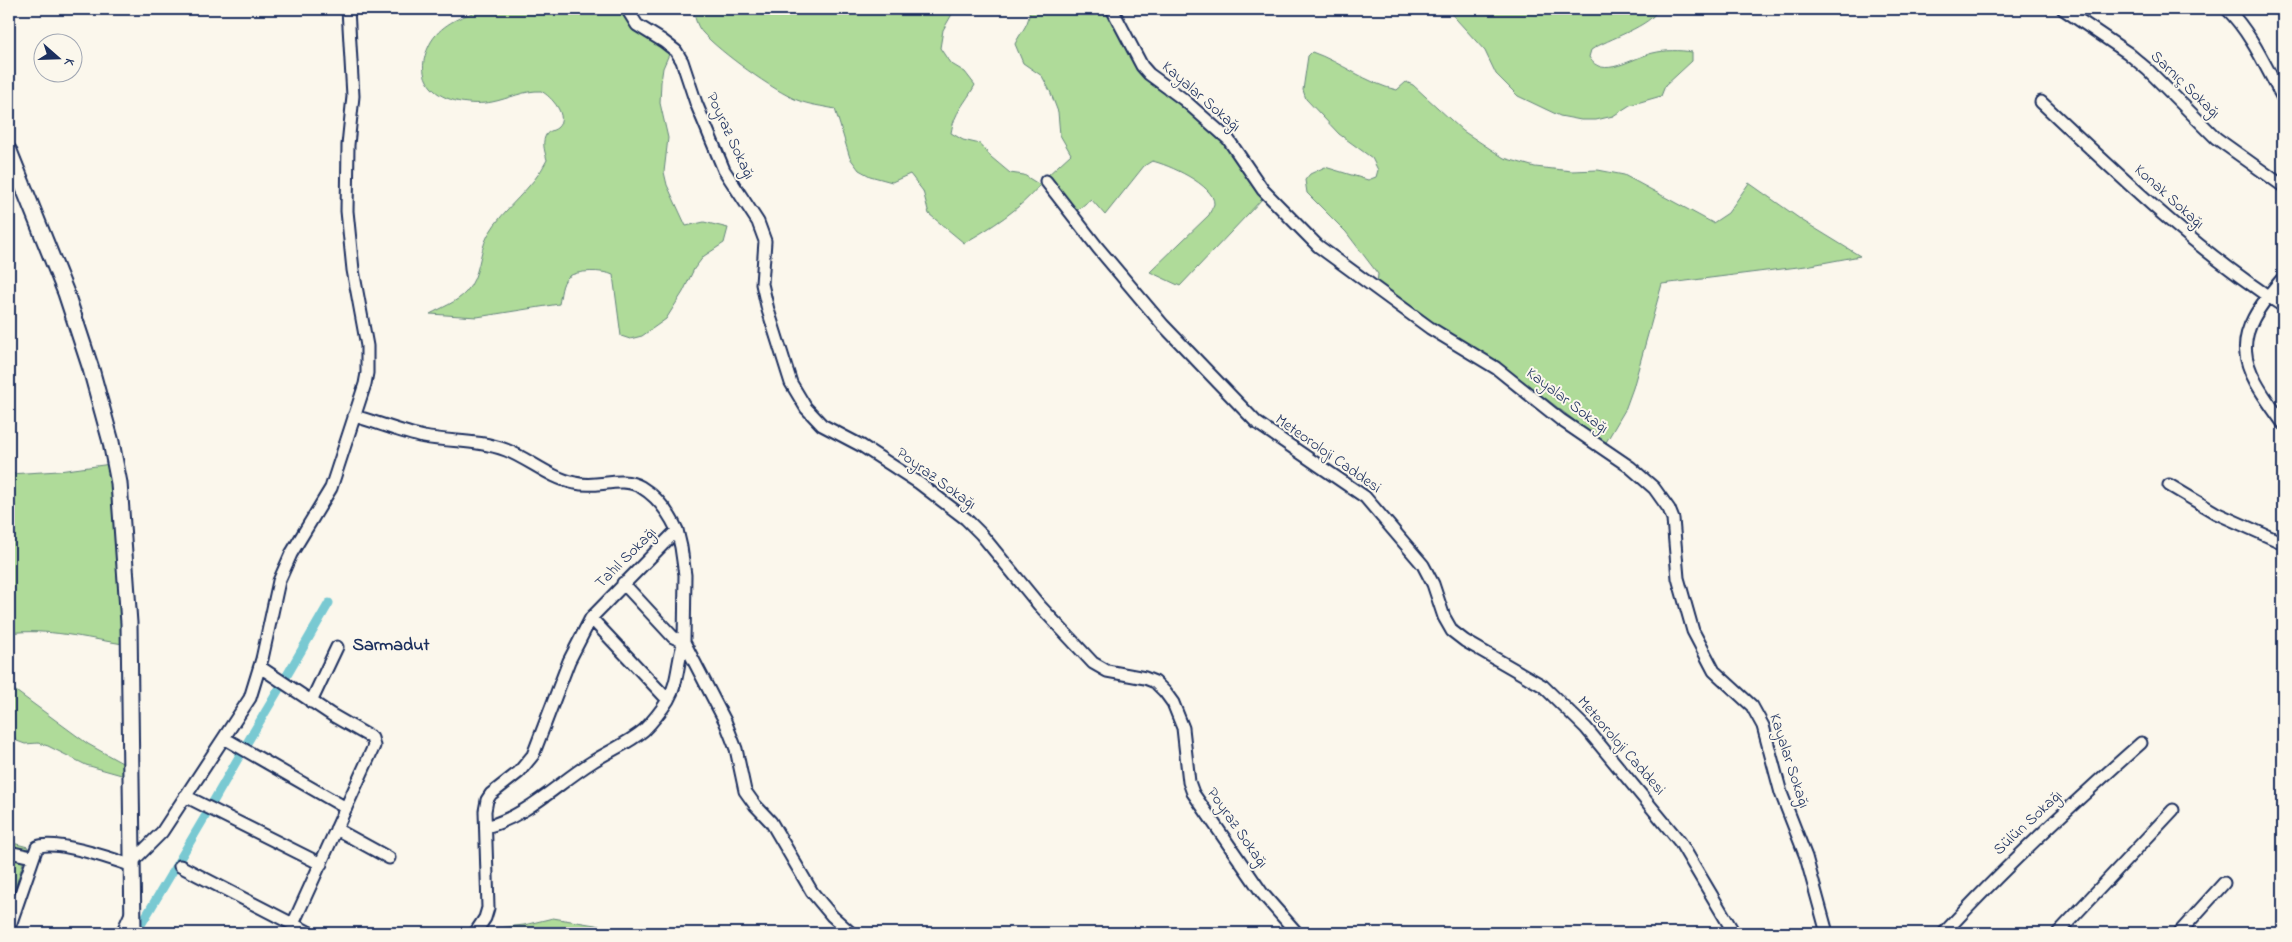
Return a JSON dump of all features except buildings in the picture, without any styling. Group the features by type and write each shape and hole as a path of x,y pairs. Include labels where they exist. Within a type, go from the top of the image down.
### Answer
{"main road":[{"path":"9,151 66,293 91,369 111,442 117,475 123,518 129,623 133,933"}],"street":[{"path":"9,928 32,856 37,847 48,845 133,863 162,832 250,698 260,667 279,581 291,554 331,488 365,384 368,362 349,241 348,145 353,96 348,9"},
{"name":"Poyraz Sokağı","path":"627,9 637,25 663,41 679,56 724,170 763,232 765,250 762,274 764,295 791,383 806,408 822,426 862,446 919,483 966,519 981,534 1039,605 1092,663 1107,671 1145,678 1154,682 1165,692 1173,704 1183,728 1189,782 1193,793 1262,893 1297,933"},
{"name":"Kayalar Sokağı","path":"1112,9 1142,66 1149,74 1183,99 1228,139 1263,190 1318,246 1430,328 1496,368 1561,420 1630,467 1654,488 1669,509 1673,519 1682,596 1701,650 1714,671 1752,706 1763,726 1781,793 1806,857 1827,933"},
{"name":"Sarnıç Sokağı","path":"2063,9 2128,53 2148,70 2216,138 2283,186"},
{"path":"2227,9 2241,24 2283,98"},
{"name":"Konak Sokağı","path":"2041,102 2186,235 2229,269 2283,306"},
{"name":"Meteoroloji Caddesi","path":"1046,181 1098,248 1163,325 1257,423 1376,507 1429,575 1444,617 1452,631 1465,641 1543,686 1586,728 1680,842 1734,933"},
{"path":"2283,278 2256,312 2249,330 2245,349 2246,360 2259,390 2283,423"},
{"path":"354,416 425,437 492,446 515,454 572,483 595,486 622,481 641,486 660,502 677,530"},
{"path":"2169,485 2216,513 2283,543"},
{"name":"Tahıl Sokağı","path":"475,933 485,918 488,908 485,811 487,800 519,772 533,755 569,661 591,618 623,583 677,530 682,547 685,575 684,642 725,721 736,749 745,791 771,822 812,892 832,916 851,933"},
{"path":"486,827 501,823 527,808 591,763 637,735 652,721 668,700 677,679 684,642 669,633 623,583"},
{"path":"591,618 668,700"},
{"path":"311,702 337,647"},
{"path":"260,667 311,702 374,741 374,746 293,924"},
{"path":"224,738 346,808"},
{"name":"Sülün Sokağı","path":"1944,933 2039,834 2141,743"},
{"path":"185,796 320,864"},
{"path":"2058,933 2173,810"},
{"path":"336,829 389,858"},
{"path":"9,852 32,856"},
{"path":"180,866 310,933"},
{"path":"2179,933 2224,883"},
{"path":"122,933 132,911"}],"green space":[{"path":"477,9 623,9 670,52 663,68 660,103 668,138 664,172 667,185 686,226 704,222 728,228 724,243 704,256 694,269 683,292 666,319 642,336 630,339 621,336 613,275 603,272 577,273 568,277 563,286 559,304 477,317 430,314 458,299 471,285 488,235 541,170 547,160 544,145 545,137 549,132 557,128 561,118 558,107 550,97 541,91 523,93 492,102 468,103 443,96 431,87 425,78 424,63 426,53 432,41 441,29 461,17 476,12"},
{"path":"693,9 955,9 943,30 940,48 950,63 965,72 975,85 957,114 951,133 963,140 980,144 991,157 1010,173 1024,175 1040,185 1005,217 964,243 929,214 923,191 910,174 892,182 870,176 859,170 850,158 835,109 797,100 748,70 701,31 695,19"},
{"path":"1029,9 1107,9 1131,56 1147,79 1179,101 1208,126 1237,159 1264,197 1180,286 1150,272 1209,215 1214,204 1212,197 1207,190 1189,176 1152,161 1144,166 1105,215 1091,199 1074,213 1047,176 1071,154 1060,135 1058,112 1042,76 1023,63 1015,44 1027,23"},
{"path":"1447,9 1658,9 1654,15 1638,27 1591,50 1589,57 1595,64 1602,67 1618,65 1662,51 1692,52 1692,61 1665,86 1661,96 1630,105 1613,116 1596,120 1581,120 1560,116 1518,96 1496,74 1485,51"},
{"path":"1312,52 1386,87 1397,90 1406,82 1413,85 1463,131 1504,158 1535,167 1572,171 1598,170 1624,175 1713,223 1728,213 1749,183 1803,221 1860,256 1806,266 1662,284 1633,388 1625,410 1605,444 1518,377 1428,320 1377,284 1378,274 1346,232 1307,193 1305,180 1310,174 1325,167 1368,180 1376,177 1378,170 1372,158 1339,134 1306,99 1303,90 1308,56"},
{"path":"111,464 123,644 52,633 9,633 9,474 59,471"},
{"path":"9,686 88,744 124,764 125,776 86,765 48,746 38,743 25,744 17,741 9,729"},
{"path":"9,842 28,847 9,908"},
{"path":"553,918 595,925 626,933 479,933 481,930 524,925"}],"waterway":[{"path":"286,677 329,603"},
{"path":"247,743 279,689"},
{"path":"213,802 240,755"},
{"path":"142,923 206,815"}],"district":[{"name":"Sarmadut","path":"391,646"}]}
